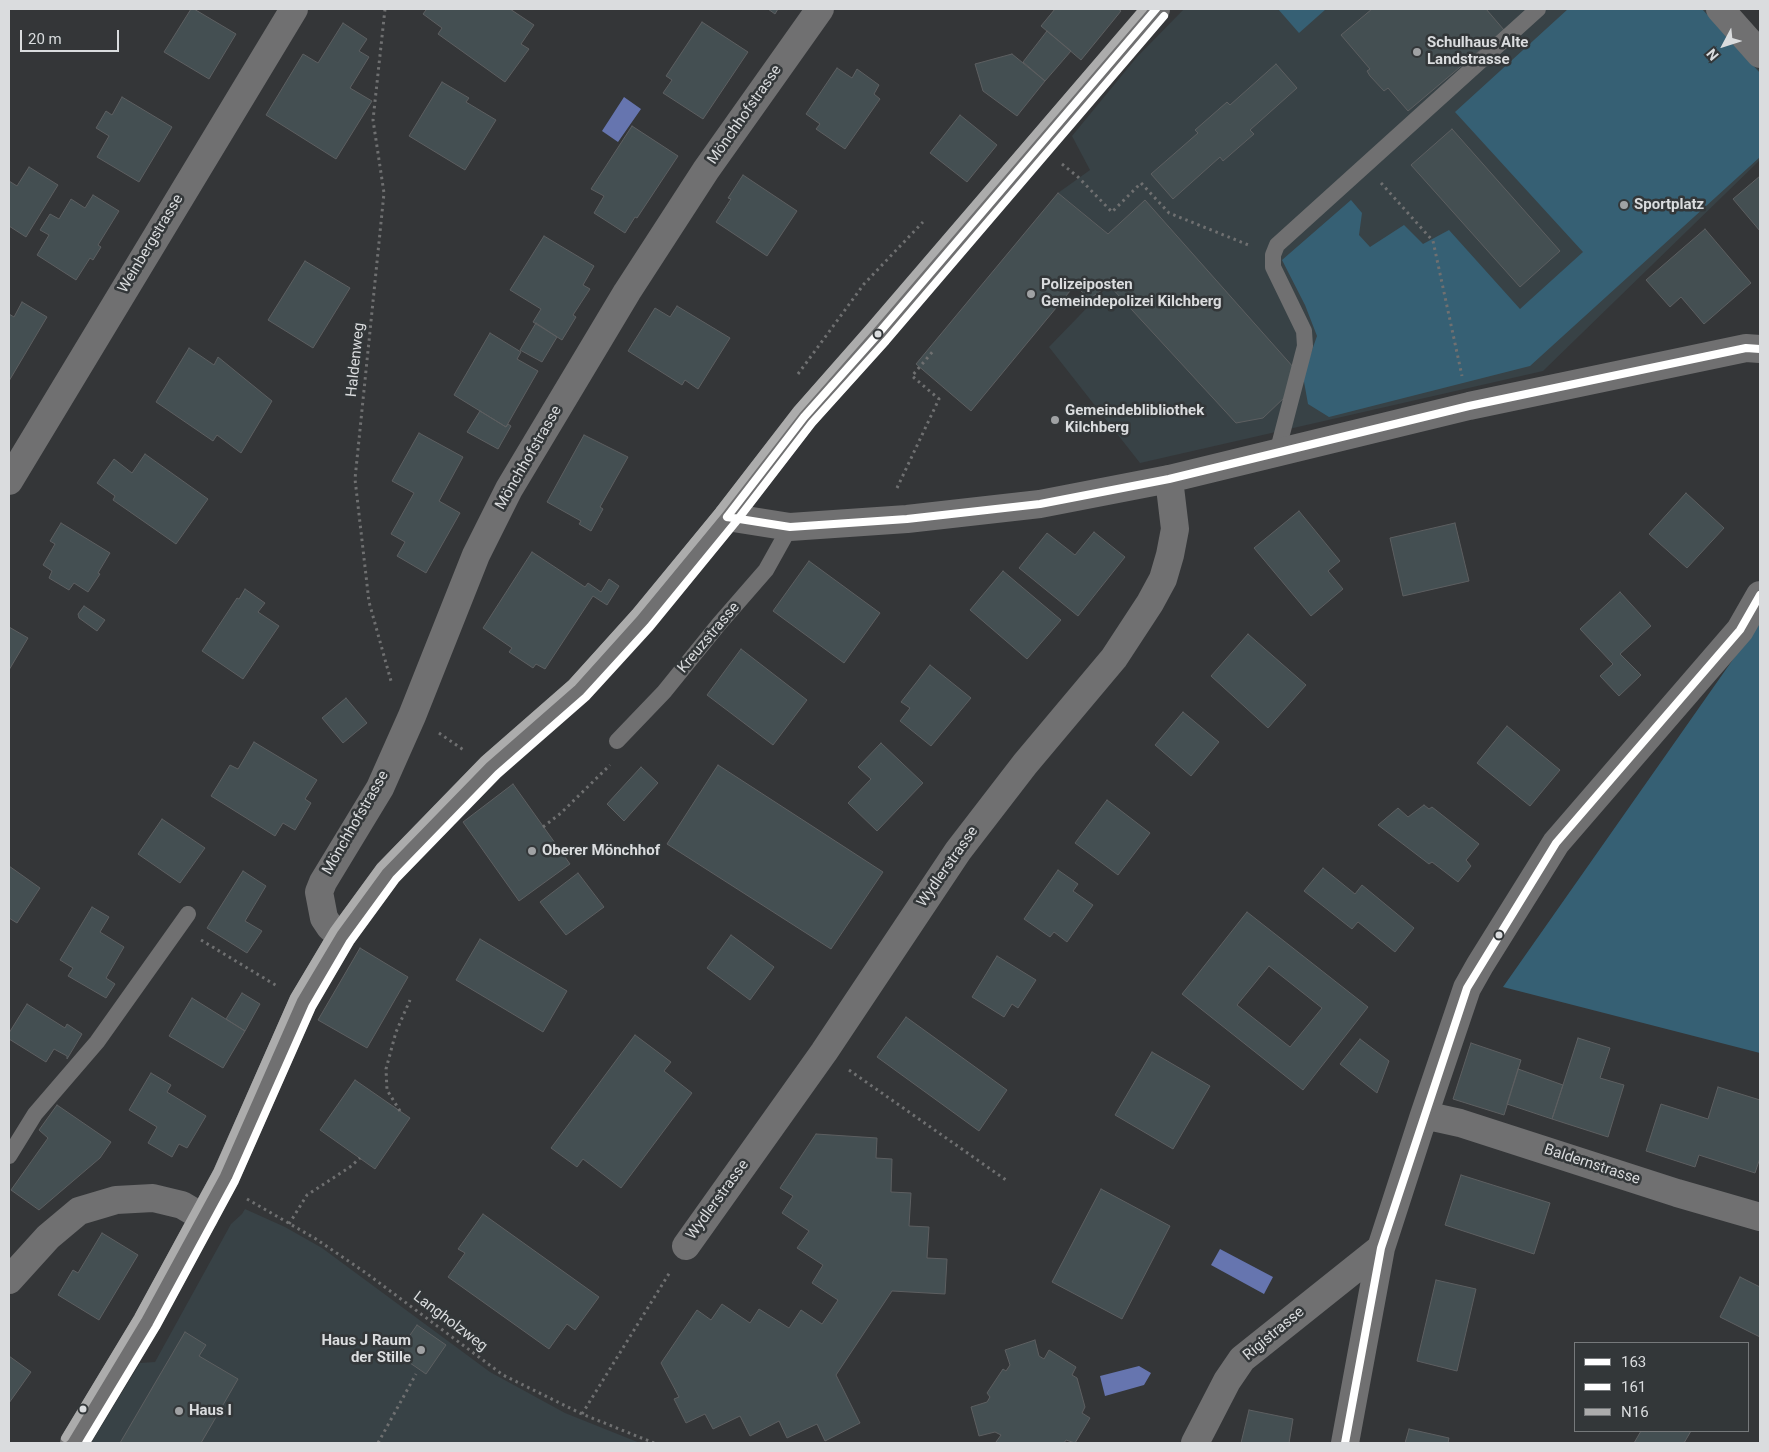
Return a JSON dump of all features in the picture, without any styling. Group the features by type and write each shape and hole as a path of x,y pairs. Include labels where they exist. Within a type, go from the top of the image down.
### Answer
{"street":[{"name":"Weinbergstrasse","path":"9,481 294,9"},
{"name":"Mönchhofstrasse","path":"342,936 330,927 324,918 319,892 323,882 380,788 412,716 476,555 509,489 627,292 706,170 820,9"},
{"path":"74,1443 147,1322 226,1176 302,1002 342,936 388,873 491,767 579,690 643,620 727,518 804,417 878,334 1156,9"},
{"path":"1720,9 1760,54"},
{"path":"727,518 790,527 1040,504 1169,479 1469,406 1746,348 1760,349"},
{"name":"Wydlerstrasse","path":"686,1246 824,1052 958,851 1025,764 1114,658 1150,604 1163,578 1175,529 1169,479"},
{"path":"1345,1443 1381,1248 1467,988 1556,843 1740,630 1760,595"},
{"name":"Baldernstrasse","path":"1424,1114 1460,1123 1760,1217"},
{"path":"13,1268 79,1211 116,1200 153,1198 182,1205 204,1218"},
{"name":"Rigistrasse","path":"1195,1443 1227,1381 1242,1359 1381,1248"}],"lane":[{"path":"1278,453 1305,346 1304,331 1273,267 1272,255 1277,245 1538,9"},
{"name":"Kreuzstrasse","path":"621,737 664,692 766,570 790,527"},
{"path":"9,1156 35,1114 97,1042 184,921"}],"path":[{"name":"Haldenweg","path":"385,9 373,120 384,193 356,479 369,602 393,689"},
{"path":"1366,165 1433,241 1469,406"},
{"path":"1078,177 1112,212 1141,183 1169,213 1272,255"},
{"path":"793,380 864,284 923,222"},
{"path":"882,520 940,400 912,376 934,350"},
{"path":"438,733 467,752"},
{"path":"543,826 561,814 624,752 621,737"},
{"path":"184,921 302,1002"},
{"path":"400,1111 387,1090 386,1069 396,1032 410,1000"},
{"path":"824,1052 1006,1180"},
{"path":"289,1224 307,1195 350,1167 360,1158"},
{"name":"Langholzweg","path":"244,1197 316,1239 366,1272 502,1375 582,1414 654,1443"},
{"path":"582,1414 686,1246"},
{"path":"378,1443 416,1374"}],"shaded area":[{"path":"1184,9 1707,9 1760,71 1760,160 1543,371 1140,463 1049,347 1109,285 1108,234 1058,193 1090,170 1072,136 1137,57"},
{"path":"1278,9 1326,9 1299,33"},
{"name":"Sportplatz","path":"1568,9 1702,9 1760,73 1760,157 1530,366 1329,417 1308,404 1303,376 1317,336 1305,305 1282,260 1351,200 1362,213 1359,235 1370,247 1404,225 1423,244 1449,230 1520,309 1583,252 1455,112"},
{"path":"1760,616 1760,1053 1503,987 1748,638"},
{"path":"245,1209 285,1227 322,1248 490,1372 565,1413 640,1443 91,1443 140,1363 155,1362 231,1224"}],"water":[{"path":"624,97 641,109 618,142 602,131"},
{"path":"1220,1249 1273,1277 1264,1294 1211,1265"},
{"path":"1139,1366 1151,1373 1144,1385 1105,1396 1100,1376"}],"building":[{"path":"191,9 236,34 209,79 164,52"},
{"path":"425,9 510,9 534,25 521,44 529,49 505,82 438,34 442,28 423,14"},
{"path":"768,9 778,9 775,14"},
{"path":"1055,9 1118,9 1121,11 1081,60 1041,26"},
{"name":"Schulhaus Alte Landstrasse","path":"1372,9 1486,9 1504,30 1408,111 1388,88 1384,91 1370,76 1367,71 1370,69 1341,35"},
{"path":"702,22 748,52 703,119 663,93 672,80 666,76"},
{"path":"343,23 367,39 359,51 369,57 350,88 372,101 336,159 266,115 303,54 318,63"},
{"path":"1047,31 1071,51 1045,81 1023,62"},
{"path":"1012,54 1045,81 1017,116 983,91 975,64"},
{"path":"1276,64 1297,88 1250,130 1254,134 1223,161 1220,157 1173,199 1151,174 1198,133 1195,130 1227,102 1230,105"},
{"path":"837,68 852,78 857,69 879,85 874,94 880,99 845,149 816,129 820,124 806,114"},
{"path":"442,82 469,98 466,102 496,120 465,170 409,136"},
{"path":"122,97 172,127 139,182 97,157 109,136 96,128 106,111 112,115"},
{"path":"960,115 997,145 967,182 930,153"},
{"path":"632,126 678,156 625,233 594,213 604,196 591,189"},
{"path":"1452,129 1560,251 1520,287 1411,165"},
{"path":"29,167 58,185 26,237 9,226 9,181 17,186"},
{"path":"743,175 797,211 767,256 716,222 731,199 728,198"},
{"path":"1760,176 1760,231 1733,199"},
{"path":"1058,193 1108,234 1145,200 1294,368 1286,396 1263,418 1236,423 1109,285 1089,299 1075,285 971,411 916,364"},
{"path":"93,195 119,211 98,245 101,247 93,260 90,258 76,280 37,255 49,235 40,230 50,214 59,219 71,199 85,208"},
{"path":"1705,229 1751,283 1704,324 1681,297 1670,307 1646,280"},
{"path":"544,236 594,266 583,285 590,289 573,315 576,317 562,340 533,322 541,309 510,290"},
{"path":"305,261 350,288 313,348 268,320"},
{"path":"22,302 47,317 9,381 9,314 14,317"},
{"path":"677,306 730,338 698,389 685,380 682,385 628,351 655,308 670,317"},
{"path":"536,323 557,337 542,362 520,350"},
{"path":"490,333 521,352 517,359 538,371 506,427 454,395"},
{"path":"189,348 214,365 218,357 272,401 241,453 217,435 213,441 156,402"},
{"path":"480,411 506,427 508,424 511,426 498,449 467,432"},
{"path":"419,433 463,457 439,501 460,513 426,573 397,556 405,542 391,534 414,493 392,481"},
{"path":"584,435 628,457 600,507 603,509 591,531 579,524 581,521 547,502"},
{"path":"145,454 208,499 176,544 113,500 115,496 97,483 114,459 132,473"},
{"path":"1686,493 1724,528 1687,568 1649,534"},
{"path":"1299,511 1340,561 1328,571 1343,589 1311,616 1254,548"},
{"path":"61,523 110,553 98,573 100,574 88,592 74,583 69,590 49,578 52,571 43,565 55,544 50,541"},
{"path":"1455,523 1469,581 1403,596 1390,538"},
{"path":"1094,532 1125,557 1078,616 1019,568 1047,533 1075,555"},
{"path":"532,552 585,587 588,583 601,592 609,579 619,586 607,605 593,596 545,669 536,664 533,668 509,652 512,648 483,628"},
{"path":"809,561 880,613 844,663 773,611"},
{"path":"1003,571 1061,620 1027,659 970,610"},
{"path":"245,589 265,603 258,612 279,626 243,679 202,651"},
{"path":"1620,592 1651,626 1620,654 1641,675 1619,696 1600,676 1613,664 1580,629"},
{"path":"84,606 105,620 97,631 79,618 78,614"},
{"path":"9,627 28,638 9,670"},
{"path":"1248,634 1306,685 1268,728 1211,676"},
{"path":"741,649 807,700 773,745 707,695"},
{"path":"930,665 971,698 931,746 900,721 910,708 901,702"},
{"path":"346,698 367,723 343,743 322,718"},
{"path":"1183,712 1219,742 1191,776 1155,745"},
{"path":"1507,726 1560,770 1530,806 1477,763"},
{"path":"254,742 317,780 305,799 311,803 295,830 283,823 275,836 211,796 230,765 238,769"},
{"path":"881,743 923,783 877,831 848,803 871,779 858,767"},
{"path":"718,765 883,872 831,949 667,844"},
{"path":"641,767 658,783 624,821 607,804"},
{"path":"513,784 570,864 519,901 463,822"},
{"path":"1107,800 1150,833 1118,875 1075,843"},
{"path":"1424,805 1429,809 1432,807 1479,844 1466,860 1471,866 1458,882 1432,862 1429,864 1378,825 1398,808 1408,817"},
{"path":"162,819 205,848 180,883 138,854"},
{"path":"9,866 40,888 17,923 9,918"},
{"path":"1323,868 1355,894 1362,885 1414,928 1395,952 1358,922 1352,929 1304,891"},
{"path":"1058,870 1078,884 1073,891 1093,905 1067,942 1054,932 1050,937 1024,919"},
{"path":"243,871 266,886 245,921 262,931 247,953 207,928"},
{"path":"578,873 604,907 566,935 540,902"},
{"path":"92,907 109,917 100,932 124,947 106,978 115,984 106,998 68,976 73,968 60,960"},
{"path":"1247,912 1368,1007 1303,1090 1182,994","holes":["1269,966 1322,1008 1290,1047 1237,1005"]},
{"path":"731,935 774,967 750,1000 707,968"},
{"path":"480,939 567,991 543,1032 456,980"},
{"path":"360,948 408,977 367,1048 318,1020"},
{"path":"997,956 1036,980 1018,1008 1012,1004 1004,1017 972,997"},
{"path":"242,993 260,1004 245,1031 226,1019"},
{"path":"192,998 245,1031 223,1068 169,1036"},
{"path":"27,1004 65,1028 67,1024 82,1034 67,1059 67,1056 54,1049 46,1062 9,1039 9,1033"},
{"path":"906,1017 1007,1090 979,1131 877,1057"},
{"path":"635,1035 671,1062 664,1071 692,1093 621,1188 583,1159 577,1167 551,1148"},
{"path":"1578,1038 1610,1048 1600,1078 1624,1085 1608,1137 1552,1119"},
{"path":"1360,1039 1389,1061 1377,1093 1340,1064"},
{"path":"1471,1043 1521,1060 1504,1115 1453,1099"},
{"path":"1152,1052 1210,1086 1173,1149 1115,1115"},
{"path":"1518,1069 1563,1085 1552,1119 1507,1104"},
{"path":"151,1073 171,1085 167,1092 206,1116 187,1148 179,1144 172,1157 148,1143 157,1127 129,1110"},
{"path":"355,1080 410,1118 375,1169 320,1130"},
{"path":"1718,1087 1760,1100 1760,1158 1755,1173 1699,1155 1695,1167 1646,1151 1661,1104 1708,1119"},
{"path":"57,1105 111,1142 100,1158 39,1210 11,1190 48,1138 39,1130"},
{"path":"816,1134 877,1138 876,1158 892,1159 891,1192 911,1193 909,1226 929,1227 927,1258 947,1259 945,1294 892,1291 836,1375 860,1423 825,1441 817,1424 787,1438 779,1421 750,1436 740,1416 713,1429 705,1414 686,1423 674,1399 679,1397 661,1363 697,1310 711,1320 722,1304 750,1323 759,1309 789,1328 801,1310 822,1324 838,1300 812,1283 823,1265 797,1248 809,1231 782,1213 793,1196 780,1188"},
{"path":"1461,1175 1550,1203 1534,1254 1445,1225"},
{"path":"1101,1189 1170,1226 1122,1319 1052,1282"},
{"path":"483,1214 599,1297 575,1330 567,1324 549,1349 448,1277 465,1253 458,1249"},
{"path":"102,1233 138,1255 99,1320 58,1295 73,1270 78,1273"},
{"path":"1740,1277 1760,1287 1760,1337 1720,1317"},
{"path":"1436,1280 1476,1289 1457,1371 1417,1361"},
{"name":"Haus J Raum der Stille","path":"417,1325 446,1345 426,1374 397,1354"},
{"name":"Haus I","path":"185,1332 206,1345 199,1356 238,1379 201,1443 120,1443"},
{"path":"1035,1340 1039,1356 1044,1359 1049,1350 1076,1367 1072,1375 1077,1378 1085,1407 1082,1413 1090,1418 1075,1443 1066,1440 1064,1443 998,1443 996,1442 1001,1435 995,1432 979,1436 971,1407 987,1402 990,1397 987,1393 1003,1369 1006,1371 1010,1365 1005,1350"},
{"path":"9,1356 31,1372 9,1403"},
{"path":"1249,1410 1293,1419 1289,1443 1241,1443"},
{"path":"1409,1429 1449,1438 1448,1443 1405,1443"},
{"path":"1640,1432 1690,1432 1684,1443 1634,1443"}],"transit line":[{"name":"N16","path":"65,1438 138,1317 217,1172 294,997 334,930 380,867 484,760 572,683 635,613 719,511 797,410 1143,9"},
{"name":"163","path":"727,517 804,417 878,334 1156,9"},
{"name":"161","path":"86,1443 156,1327 235,1181 312,1007 350,942 396,879 498,774 586,697 650,627 735,523 812,423 886,341 1164,16"},
{"name":"163","path":"727,517 790,527 907,519 1040,504 1169,479 1469,406 1746,348 1760,349"},
{"name":"163","path":"1345,1443 1381,1248 1467,988 1556,843 1740,630 1760,595"}],"place":[{"name":"Schulhaus Alte Landstrasse","path":"1417,52"},
{"name":"Sportplatz","path":"1624,205"},
{"name":"Polizeiposten Gemeindepolizei Kilchberg","path":"1031,294"},
{"name":"Gemeindeblibliothek Kilchberg","path":"1055,420"},
{"name":"Oberer Mönchhof","path":"532,851"},
{"name":"Haus J Raum der Stille","path":"421,1350"},
{"name":"Haus I","path":"179,1411"}]}
